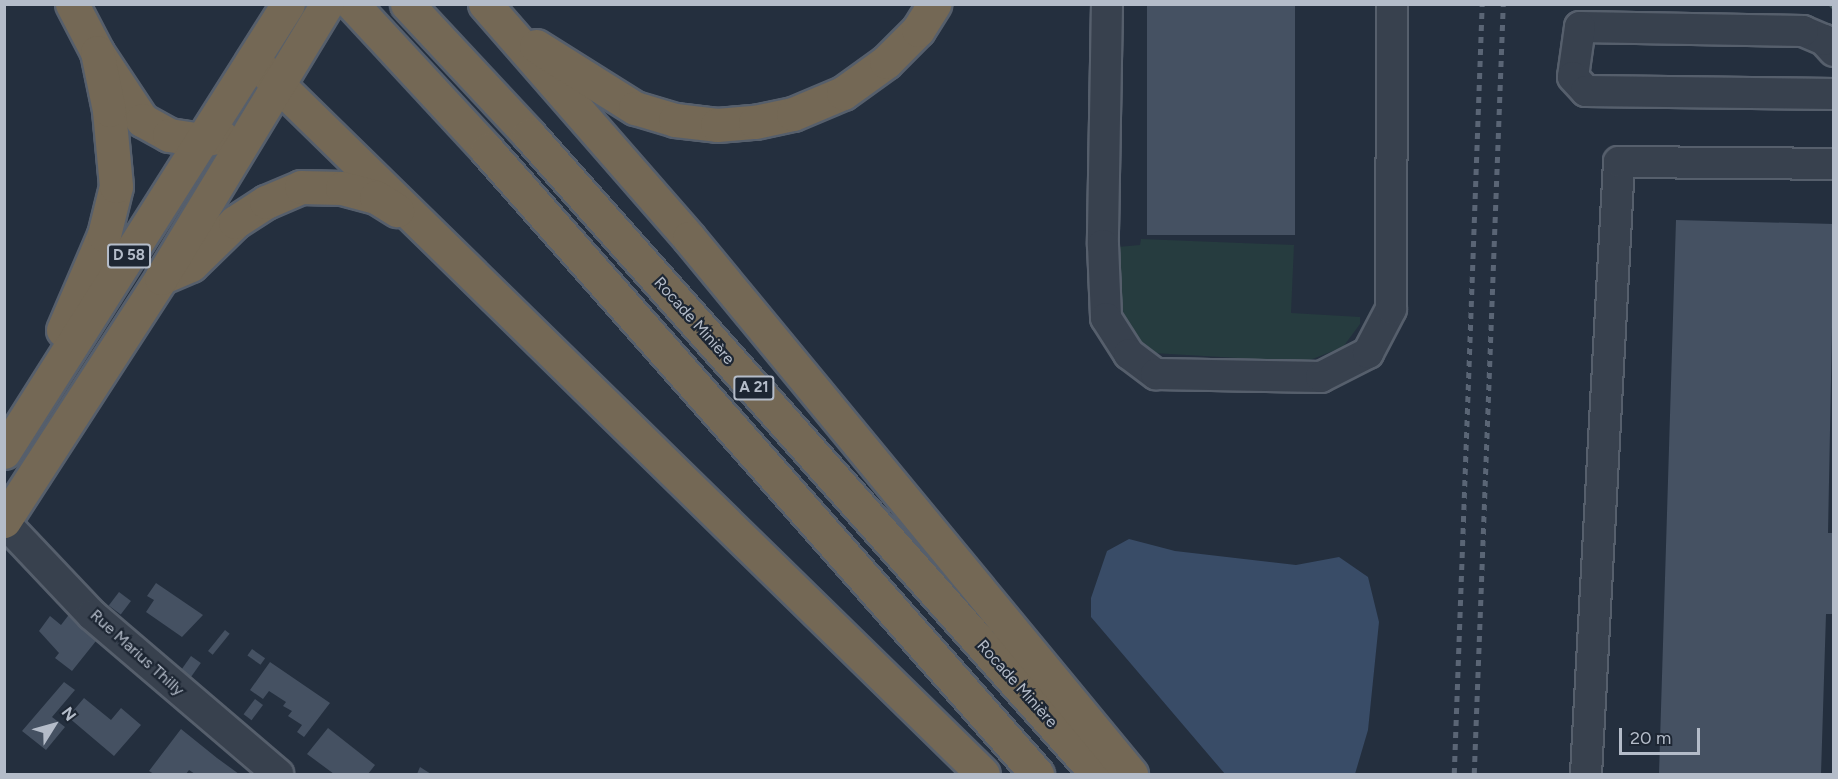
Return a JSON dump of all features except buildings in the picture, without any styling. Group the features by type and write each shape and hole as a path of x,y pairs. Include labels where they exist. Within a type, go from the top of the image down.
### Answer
{"highway":[{"path":"72,4 97,52 142,120 170,135 202,140 249,129"},
{"name":"D 58","path":"4,451 288,4"},
{"name":"D 58","path":"4,521 161,278 249,129 327,4"},
{"name":"A 21","path":"352,4 503,168 1037,774"},
{"name":"Rocade Minière","path":"407,4 537,144 1097,774"},
{"path":"485,4 689,238 1131,774"},
{"path":"508,29 635,108 675,120 717,125 793,114 843,93 886,62 918,30 934,4"},
{"path":"261,47 431,230 983,774"},
{"path":"4,451 104,235 116,186 109,110 97,52"},
{"path":"161,278 191,265 235,222 266,202 302,186 342,188 376,197 431,230"}],"street":[{"path":"1107,4 1103,245 1106,318 1129,354 1156,374 1321,377 1368,353 1391,309 1392,4"},
{"path":"1833,51 1824,40 1803,31 1580,27 1573,77 1586,91 1833,94"},
{"path":"1586,774 1619,162 1833,164"},
{"name":"Rue Marius Thilly","path":"4,521 92,615 278,774"}],"path":[{"path":"1830,4 1833,8"}],"green space":[{"path":"1141,239 1294,245 1291,313 1360,317 1360,324 1343,347 1305,362 1153,353 1137,344 1121,317 1117,298 1118,247 1140,245"}],"water":[{"path":"1129,539 1175,551 1296,565 1339,557 1368,577 1379,622 1368,730 1355,774 1225,774 1091,617 1091,598 1107,551"}],"railway":[{"path":"1454,774 1482,4"},
{"path":"1474,774 1503,4"}]}
